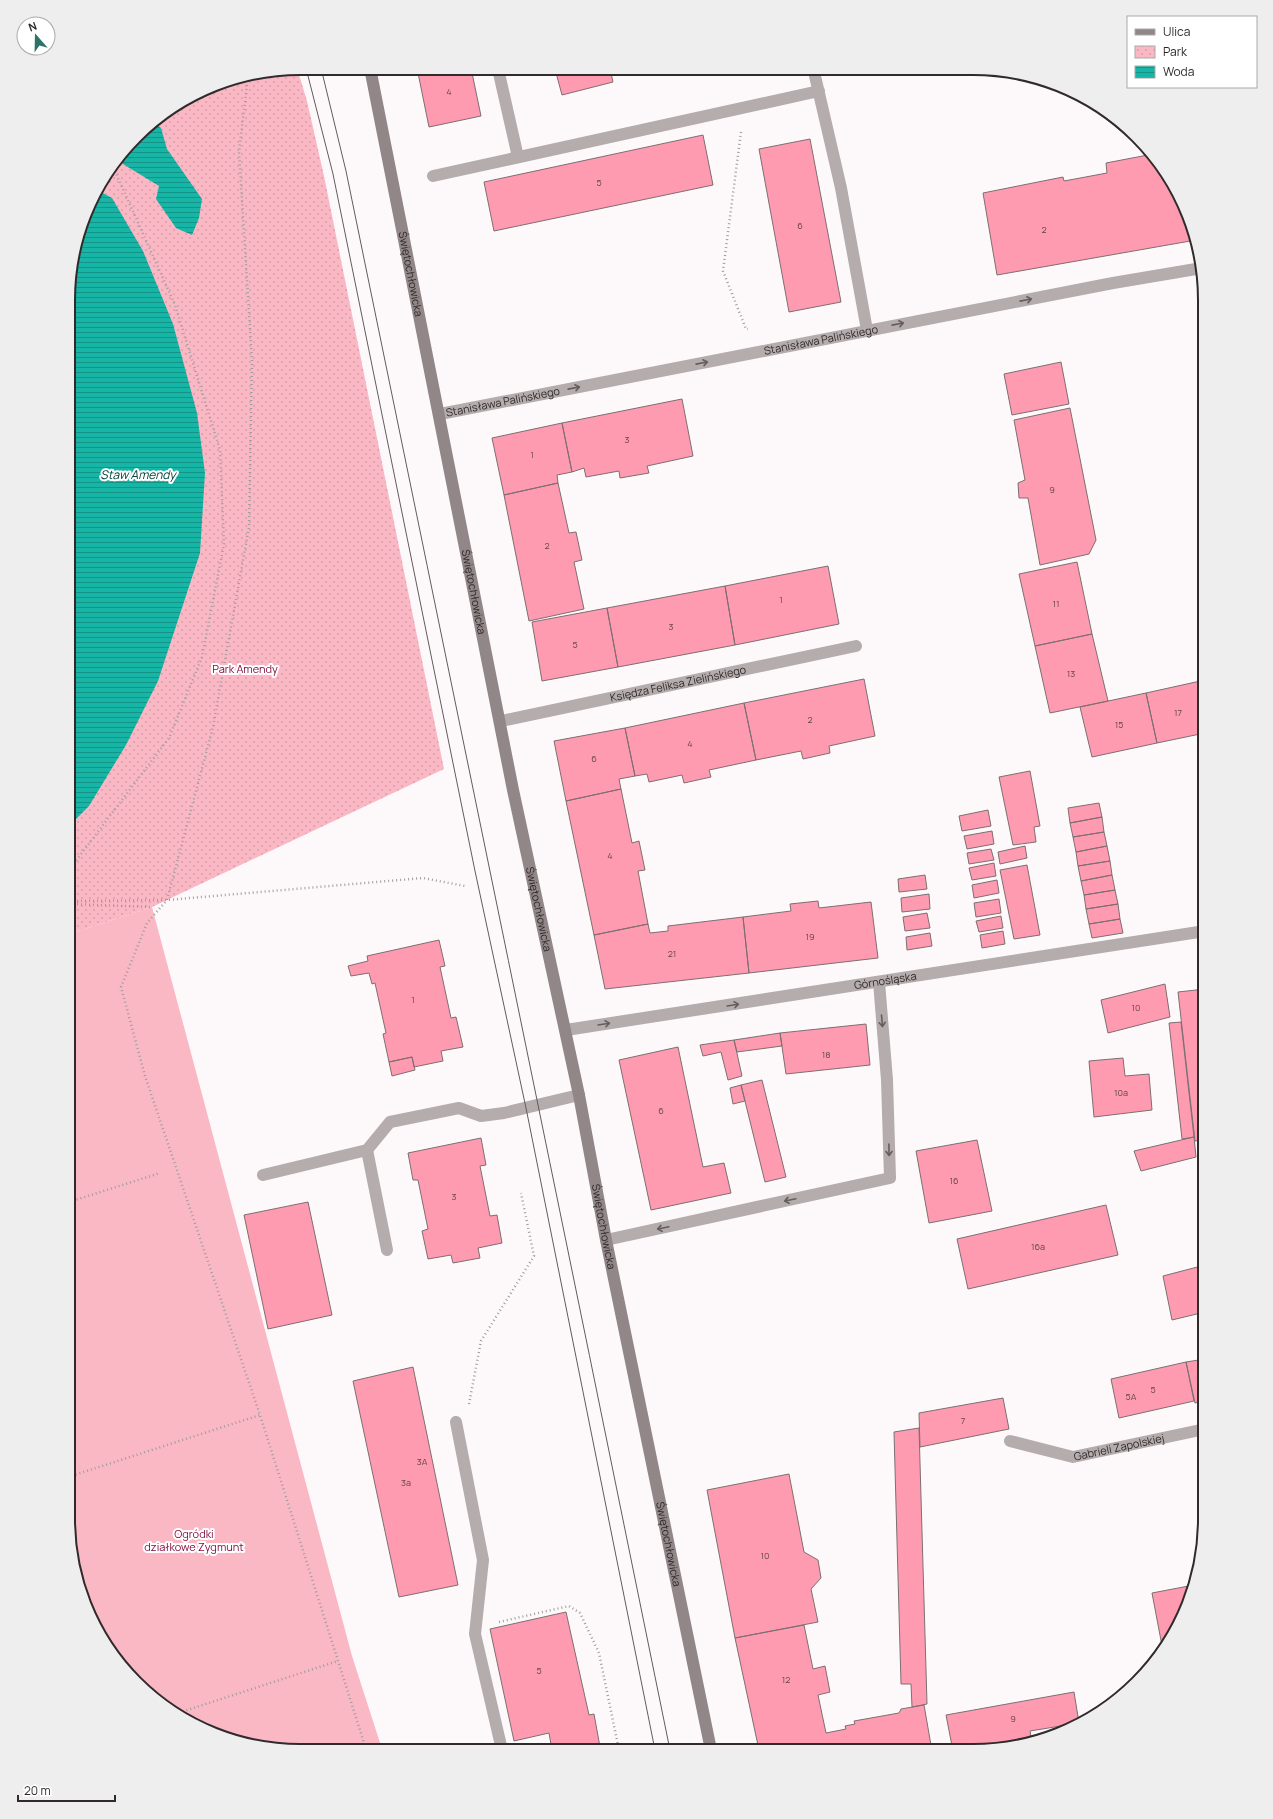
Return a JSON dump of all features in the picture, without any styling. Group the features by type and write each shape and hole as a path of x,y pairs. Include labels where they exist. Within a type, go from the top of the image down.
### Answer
{"main road":[{"name":"Świętochłowicka","path":"371,75 501,721 513,790 566,1030 606,1240 710,1744"}],"street":[{"path":"499,75 518,157"},
{"path":"815,75 841,188 867,330"},
{"path":"433,176 819,91"},
{"name":"Stanisława Palińskiego","path":"440,414 867,330 1113,283 1196,269"},
{"name":"Księdza Feliksa Zielińskiego","path":"501,721 856,646"},
{"name":"Górnośląska","path":"566,1030 1198,932"},
{"path":"606,1240 890,1178 887,1080 879,982"},
{"path":"263,1174 367,1150 390,1122 459,1108 481,1116 504,1113 579,1095"},
{"path":"367,1150 387,1250"},
{"path":"456,1422 483,1560 475,1634 501,1744"},
{"name":"Gabrieli Zapolskiej","path":"1010,1441 1073,1457 1198,1430"}],"path":[{"path":"247,81 239,152 252,361 249,527 213,727 167,900 147,923 121,987 145,1076 260,1415 364,1744"},
{"path":"744,108 723,271 746,329 753,328"},
{"path":"75,862 169,738 202,657 224,544 220,450 175,305 115,172"},
{"path":"75,902 167,900 423,878 465,886"},
{"path":"75,902 152,907"},
{"path":"75,1200 160,1173"},
{"path":"456,1422 468,1414 480,1341 534,1256 521,1193"},
{"path":"75,1475 260,1415"},
{"path":"496,1623 569,1606 580,1612 599,1653 618,1744"},
{"path":"183,1711 338,1661"}],"green space":[{"name":"Park Amendy","path":"285,75 299,75 307,101 324,176 444,769 152,907 75,932 75,285 79,256 87,227 105,187 121,163 141,141 163,121 200,98 227,87 256,79"},
{"name":"Ogródki działkowe Zygmunt","path":"152,907 352,1656 380,1744 285,1744 256,1740 241,1736 200,1721 163,1698 141,1678 121,1656 98,1619 87,1592 79,1563 75,1534 75,932"}],"water":[{"path":"158,126 161,128 167,149 202,199 199,218 192,235 176,228 156,199 159,186 121,163 141,141"},
{"name":"Staw Amendy","path":"102,193 112,198 143,251 173,324 197,413 205,473 200,553 158,681 126,745 89,806 75,820 75,285 79,256 87,227"}],"building":[{"path":"418,75 472,75 481,116 429,127"},
{"path":"557,75 611,75 613,82 562,95"},
{"path":"703,135 713,185 494,231 484,182"},
{"path":"810,139 841,302 789,312 759,149"},
{"path":"1145,155 1152,163 1175,200 1190,241 997,275 983,193 1063,177 1064,181 1107,173 1106,163"},
{"path":"1061,362 1069,404 1012,415 1004,374"},
{"path":"682,399 693,456 647,466 649,473 620,478 619,471 586,477 584,468 572,472 562,423"},
{"path":"1070,408 1096,540 1089,554 1040,565 1028,498 1019,498 1018,483 1025,480 1014,420"},
{"path":"562,423 572,472 557,475 558,483 504,495 492,438"},
{"path":"558,483 569,533 576,532 582,560 574,562 584,609 529,621 504,495"},
{"path":"1077,562 1092,634 1035,646 1019,574"},
{"path":"828,566 839,624 735,645 725,586"},
{"path":"725,586 735,645 618,667 607,608"},
{"path":"607,608 618,667 542,681 532,622"},
{"path":"1092,634 1108,701 1050,713 1035,646"},
{"path":"864,679 875,736 829,746 830,753 803,759 801,751 756,760 744,703"},
{"path":"1198,682 1198,734 1157,743 1146,693"},
{"path":"1146,693 1157,743 1092,757 1080,707"},
{"path":"744,703 756,760 709,770 711,777 684,783 682,775 649,782 647,774 635,776 625,728"},
{"path":"625,728 635,776 619,779 621,789 566,801 554,741"},
{"path":"1030,771 1040,826 1034,827 1036,842 1013,845 999,777"},
{"path":"621,789 632,843 639,841 645,870 638,871 648,924 594,935 566,801"},
{"path":"1099,803 1102,817 1070,823 1068,808"},
{"path":"988,810 991,826 962,831 959,816"},
{"path":"1102,817 1104,832 1073,837 1070,823"},
{"path":"992,831 994,844 967,849 964,836"},
{"path":"1104,832 1107,846 1076,852 1073,837"},
{"path":"1025,846 1027,858 1000,864 998,852"},
{"path":"1107,846 1110,861 1078,866 1076,852"},
{"path":"991,849 994,860 969,864 967,853"},
{"path":"1110,861 1112,875 1081,881 1078,866"},
{"path":"994,863 996,876 972,880 969,868"},
{"path":"1027,865 1040,935 1014,939 1000,870"},
{"path":"925,875 927,889 899,892 898,879"},
{"path":"1112,875 1115,890 1084,895 1081,881"},
{"path":"997,880 999,893 974,898 972,885"},
{"path":"1115,890 1118,904 1086,909 1084,895"},
{"path":"929,894 930,909 902,912 901,898"},
{"path":"999,899 1001,913 976,917 974,903"},
{"path":"818,901 819,908 871,902 878,958 749,973 743,917 791,911 790,904"},
{"path":"1118,904 1120,919 1089,924 1086,909"},
{"path":"927,913 930,928 905,931 903,917"},
{"path":"1001,916 1003,928 979,932 976,921"},
{"path":"743,917 749,973 605,989 594,935 648,924 650,933 668,931 668,926"},
{"path":"1120,919 1123,933 1092,938 1089,924"},
{"path":"1003,931 1005,944 982,948 980,935"},
{"path":"930,933 932,946 907,950 906,937"},
{"path":"439,940 445,966 440,967 451,1018 456,1017 463,1047 441,1051 443,1061 414,1067 412,1057 389,1062 383,1034 386,1033 375,983 372,984 369,973 351,976 348,966 368,961 367,956"},
{"path":"1165,984 1170,1017 1108,1033 1101,1000"},
{"path":"1198,990 1198,1141 1195,1141 1178,992"},
{"path":"1181,1022 1194,1137 1182,1139 1169,1023"},
{"path":"866,1024 870,1065 786,1074 780,1033"},
{"path":"780,1033 782,1046 737,1052 734,1040"},
{"path":"734,1040 742,1076 728,1080 721,1052 703,1056 700,1045"},
{"path":"678,1047 703,1167 724,1163 731,1193 651,1210 619,1060"},
{"path":"412,1057 415,1070 392,1076 389,1062"},
{"path":"1123,1058 1125,1076 1149,1074 1152,1110 1094,1117 1089,1061"},
{"path":"762,1080 786,1177 765,1182 741,1085"},
{"path":"741,1085 745,1101 733,1104 730,1088"},
{"path":"1194,1137 1196,1157 1141,1171 1134,1151"},
{"path":"481,1138 486,1165 480,1166 490,1216 497,1215 502,1243 478,1248 480,1258 453,1263 451,1255 428,1259 422,1231 428,1229 418,1180 413,1180 408,1153"},
{"path":"977,1140 992,1211 929,1223 916,1151"},
{"path":"308,1202 332,1315 268,1329 244,1215"},
{"path":"1106,1205 1118,1255 968,1289 957,1239"},
{"path":"1198,1267 1198,1314 1172,1320 1163,1276"},
{"path":"1198,1360 1198,1402 1195,1403 1186,1362"},
{"path":"1186,1362 1194,1401 1119,1418 1111,1379"},
{"path":"413,1367 458,1585 399,1597 353,1381"},
{"path":"1003,1398 1009,1429 920,1447 919,1413"},
{"path":"919,1428 927,1704 912,1707 911,1684 901,1684 894,1432"},
{"path":"789,1474 804,1552 818,1560 821,1578 811,1589 818,1622 735,1638 707,1490"},
{"path":"1188,1586 1175,1619 1161,1642 1152,1593"},
{"path":"566,1612 589,1715 594,1714 599,1744 551,1744 549,1733 514,1741 490,1629"},
{"path":"804,1625 813,1669 825,1666 830,1692 818,1695 826,1733 846,1729 845,1726 855,1724 854,1721 899,1713 901,1709 924,1705 931,1744 758,1744 735,1638"},
{"path":"1074,1692 1078,1718 1062,1726 1030,1731 1031,1736 1017,1740 988,1744 952,1744 946,1715"}],"tram line":[{"path":"308,75 333,174 475,871 526,1108 654,1744"},
{"path":"323,75 346,171 669,1744"}]}
